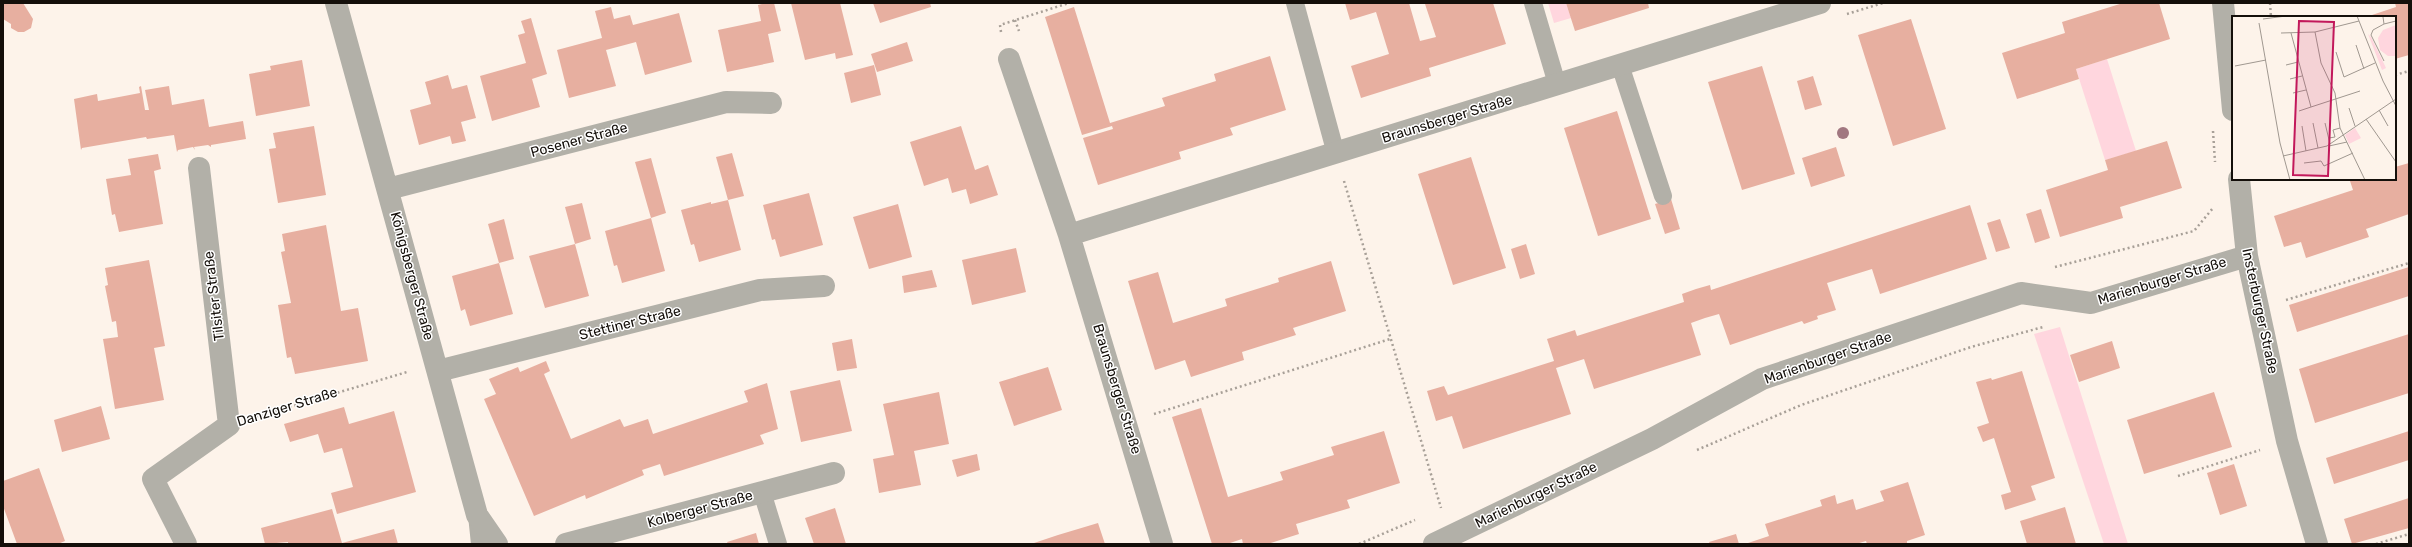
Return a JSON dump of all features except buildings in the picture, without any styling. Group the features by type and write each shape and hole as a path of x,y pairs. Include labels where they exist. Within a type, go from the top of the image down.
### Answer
{"street":[{"name":"Königsberger Straße","path":"336,3 477,515 497,544"},
{"name":"Braunsberger Straße","path":"1069,235 1336,154 1620,65 1774,10 1820,3"},
{"path":"2223,3 2232,99"},
{"name":"Braunsberger Straße","path":"1009,59 1069,235 1127,422 1162,544"},
{"name":"Posener Straße","path":"388,189 726,102 771,103"},
{"name":"Tilsiter Straße","path":"199,168 229,425"},
{"name":"Insterburger Straße","path":"2240,180 2247,256 2287,441 2317,544"},
{"name":"Marienburger Straße","path":"1443,540 1652,439 1762,379 2021,293 2091,302 2247,256"},
{"name":"Stettiner Straße","path":"437,367 760,290 824,286"},
{"name":"Danziger Straße","path":"186,544 153,479 229,425"},
{"name":"Kolberger Straße","path":"566,544 598,540 762,492 834,473"}],"lane":[{"path":"1295,3 1336,154"},
{"path":"1533,3 1557,84"},
{"path":"1620,65 1663,196"},
{"path":"762,492 778,544"},
{"path":"477,515 480,544"}],"path":[{"path":"1009,59 1000,25 1069,3"},
{"path":"2270,3 2271,16"},
{"path":"1015,20 1020,35"},
{"path":"2396,76 2409,71"},
{"path":"1336,154 1441,509 1443,540"},
{"name":"Insterburger Straße","path":"2282,302 2409,263"},
{"path":"1695,451 1801,405 1971,347 2046,326"},
{"path":"1127,422 1390,339"},
{"name":"Danziger Straße","path":"229,425 437,367"},
{"path":"2178,476 2287,441"},
{"path":"1434,512 1441,509"},
{"path":"1359,544 1421,518"},
{"path":"2376,544 2409,534"}],"shaded area":[{"path":"1548,3 1566,3 1571,18 1554,23"},
{"path":"2107,59 2136,151 2105,160 2076,69"},
{"path":"2060,327 2128,544 2104,544 2034,334"}]}
